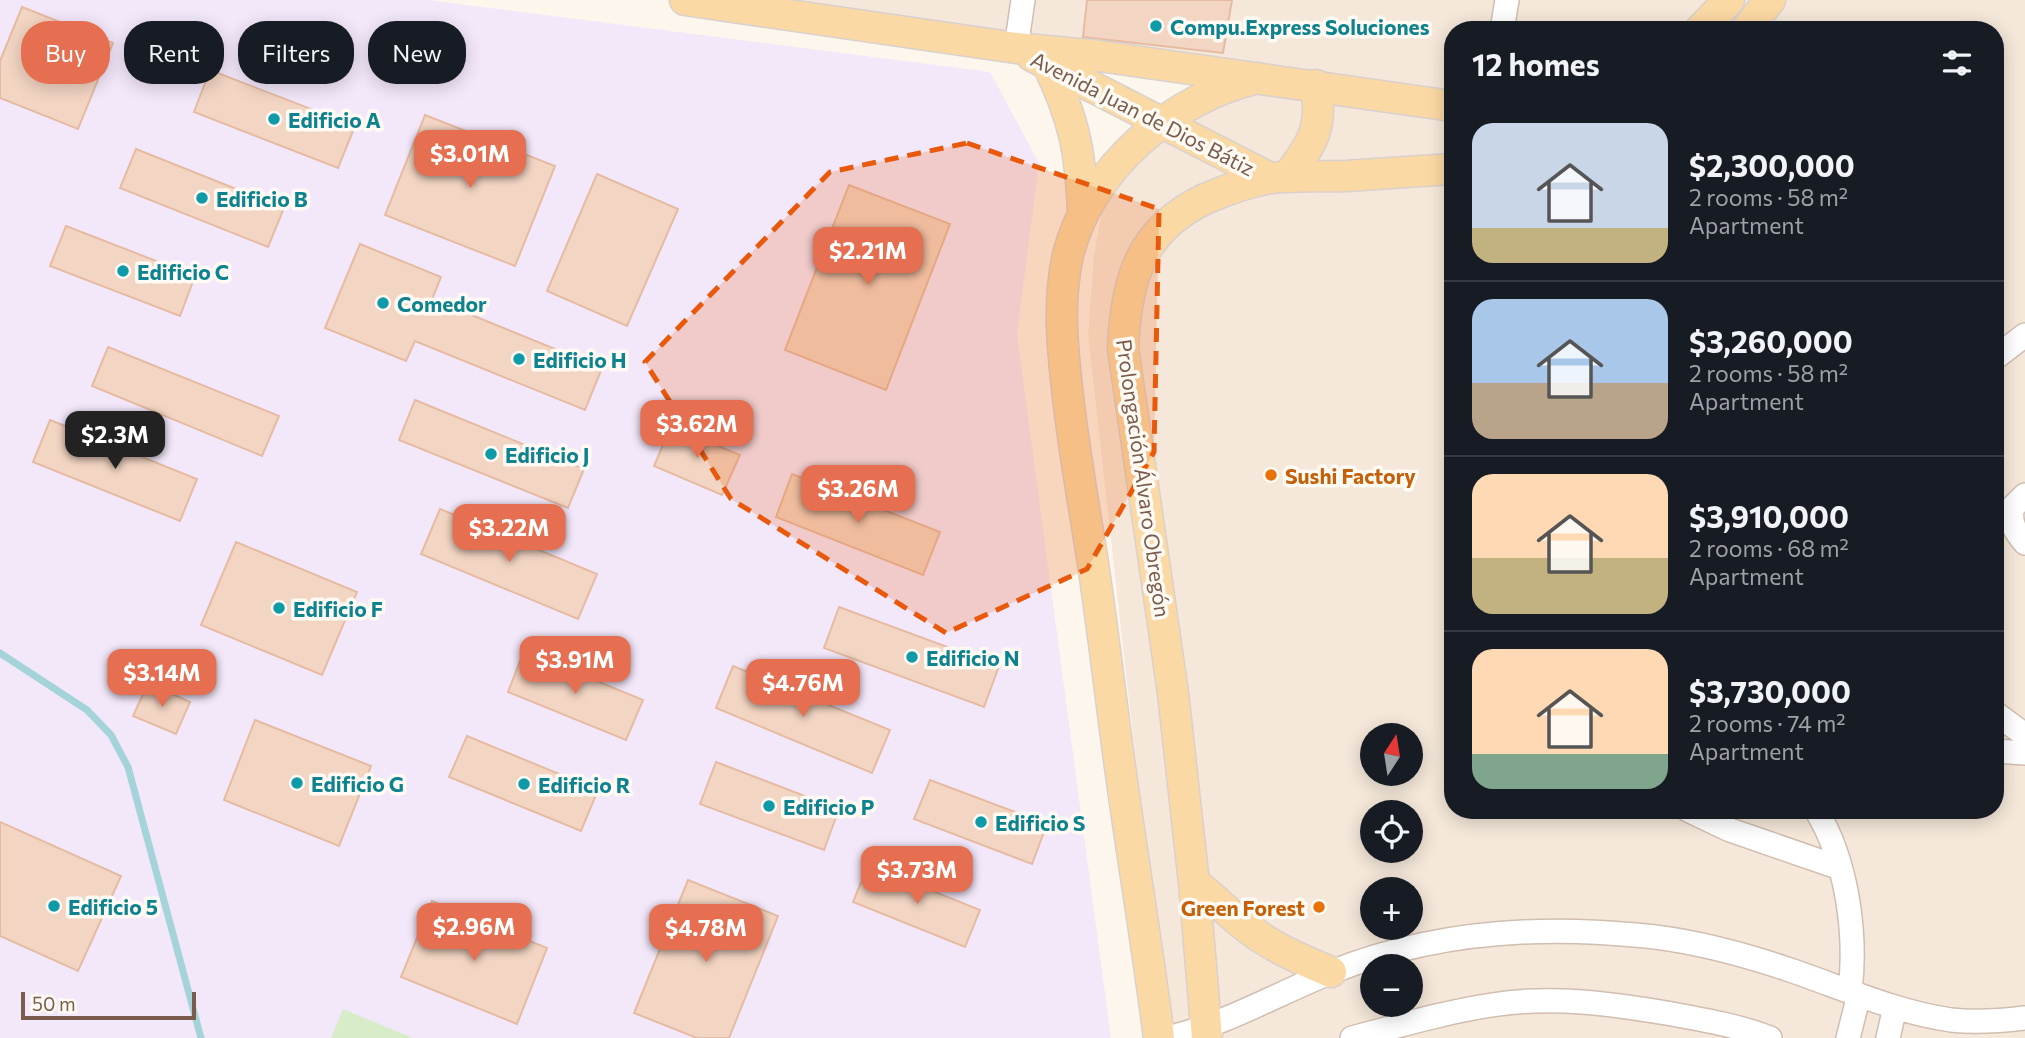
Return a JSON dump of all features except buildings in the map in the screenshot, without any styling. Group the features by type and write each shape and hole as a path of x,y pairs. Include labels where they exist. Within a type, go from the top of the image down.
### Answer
{"main road":[{"name":"Avenida Juan de Dios Bátiz","path":"685,0 1016,48 1099,56 1444,105"},
{"path":"1709,21 1729,0"},
{"path":"1753,21 1770,0"},
{"name":"Avenida Juan de Dios Bátiz","path":"1016,48 1161,124 1279,178"},
{"path":"1047,63 1064,98 1076,135 1082,174 1083,214"},
{"path":"1159,1038 1092,557 1075,461 1061,338 1063,280 1083,214 1112,170 1175,113 1213,92 1258,78"},
{"path":"1279,178 1307,151 1316,131 1320,110 1316,85"},
{"name":"Prolongación Álvaro Obregón","path":"1206,1032 1195,883 1170,666 1123,348 1128,298 1135,271 1150,242 1167,222 1189,207 1217,194 1279,178 1444,170"},
{"path":"1195,883 1270,944 1331,972"}],"street":[{"path":"1016,48 1023,0"},
{"path":"1504,21 1507,0"},
{"path":"2004,351 2025,335"},
{"path":"2025,495 2012,508 2011,514 2014,530 2025,543"},
{"path":"2004,720 2025,735"},
{"path":"2004,752 2025,753"},
{"path":"1707,819 1730,830 1840,868"},
{"path":"1820,819 1847,891 1854,960 1854,993 1848,1038"},
{"path":"1167,1038 1206,1032 1331,972 1453,939 1538,930 1638,935 1731,951 1895,1007 1951,1020 2025,1018"},
{"path":"1352,1038 1451,1012 1495,1004 1564,1001 1620,1005 1691,1017 1752,1031 1770,1038"},
{"path":"1888,1038 1895,1007"}],"highlighted area":[{"path":"967,143 1159,209 1154,452 1087,569 946,633 731,499 645,362 830,172"}],"shaded area":[{"path":"0,0 428,0 990,72 1039,163 1017,334 1111,1038 0,1038"},
{"path":"725,0 2025,0 2025,1038 1167,1038 1088,335 1094,255 1105,195 1126,152 1255,79"}],"green space":[{"path":"343,1009 413,1038 331,1038"}],"waterway":[{"path":"0,653 87,710 111,735 128,767 201,1038"}],"place":[{"name":"Compu.Express Soluciones","path":"1156,26"},
{"name":"Edificio A","path":"274,119"},
{"name":"Edificio B","path":"202,198"},
{"name":"Edificio C","path":"123,271"},
{"name":"Comedor","path":"383,303"},
{"name":"Edificio H","path":"519,359"},
{"name":"Edificio J","path":"491,454"},
{"name":"Sushi Factory","path":"1271,475"},
{"name":"Edificio F","path":"279,608"},
{"name":"Edificio N","path":"912,657"},
{"name":"Edificio G","path":"297,783"},
{"name":"Edificio R","path":"524,784"},
{"name":"Edificio P","path":"769,806"},
{"name":"Edificio S","path":"981,822"},
{"name":"Edificio 5","path":"54,906"},
{"name":"Green Forest","path":"1319,907"}]}
